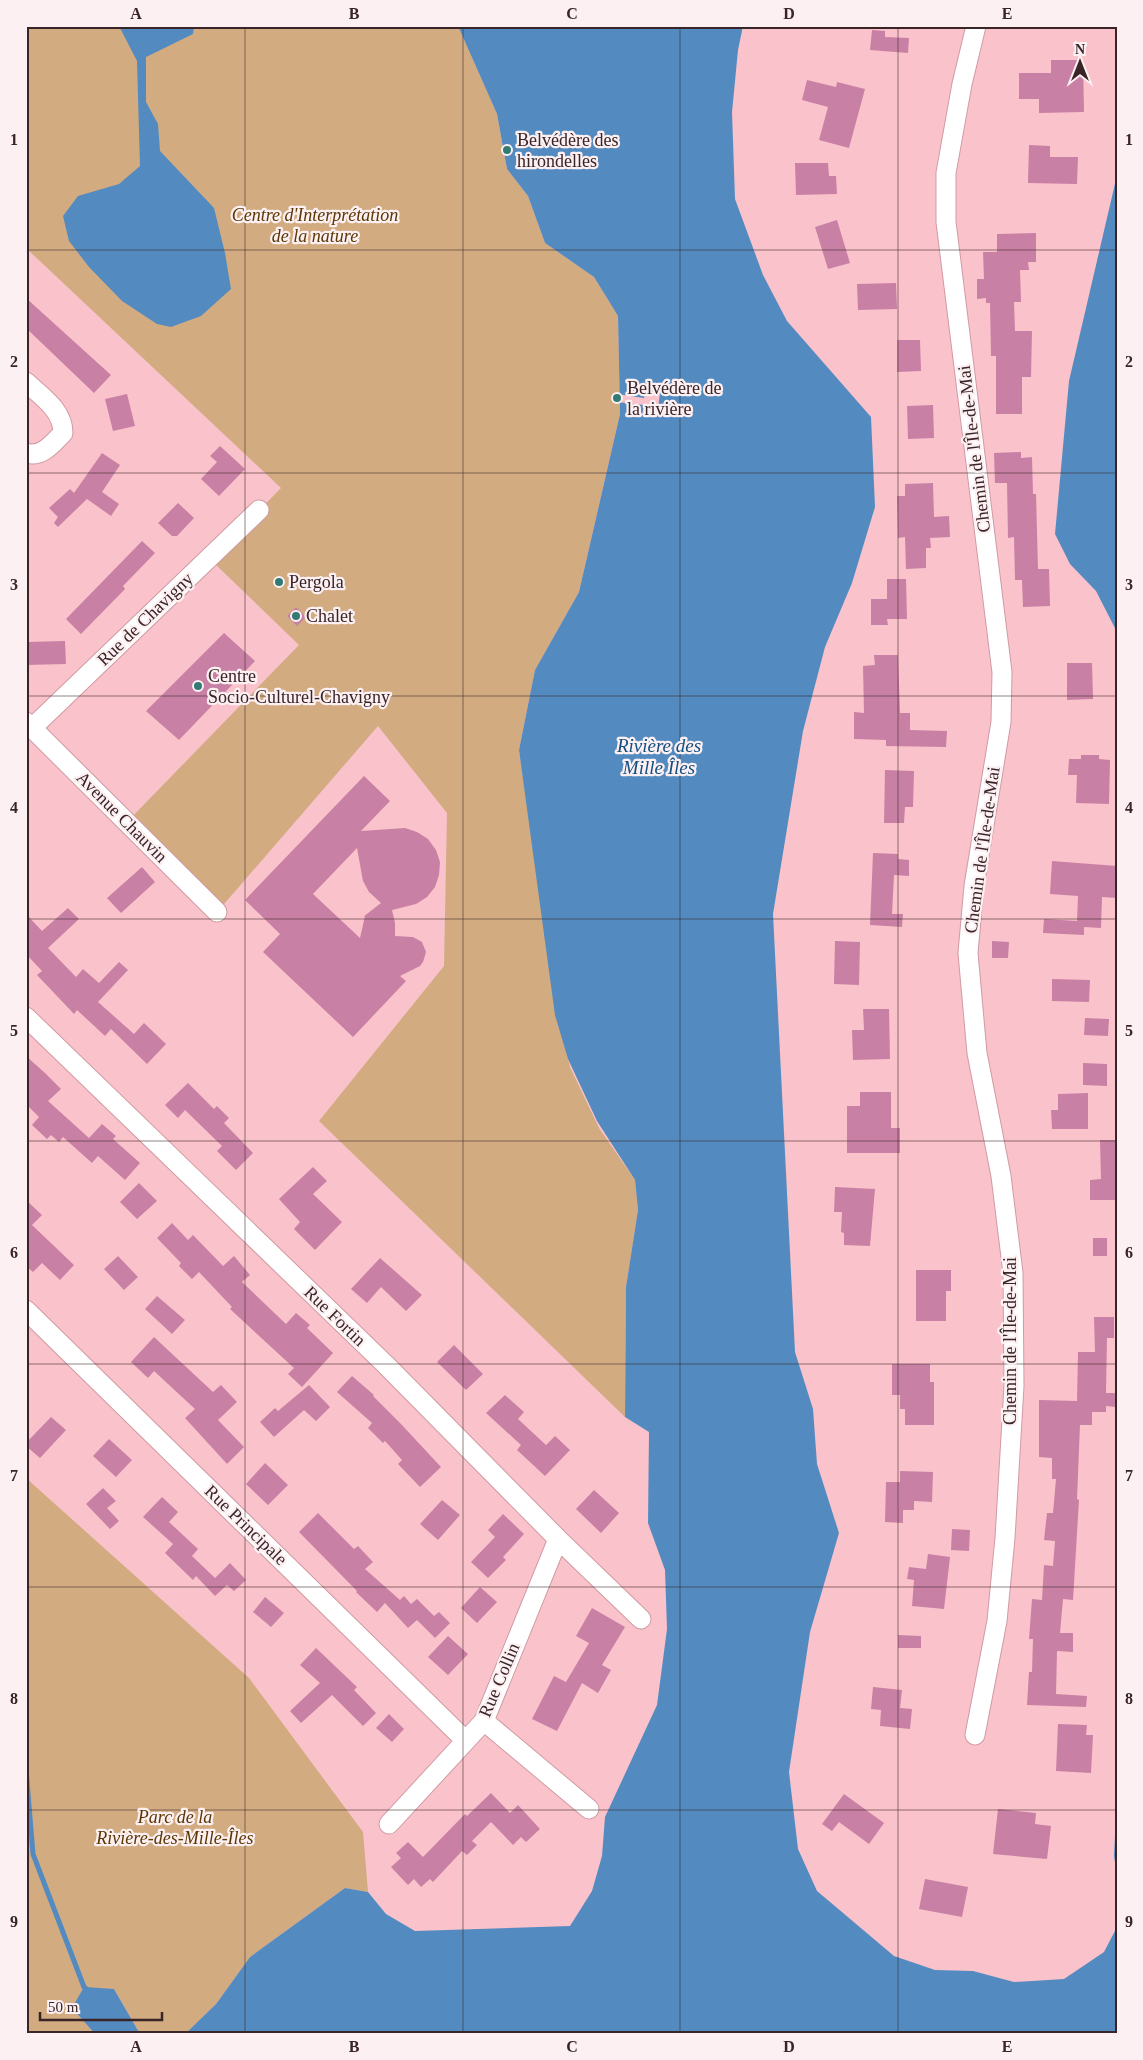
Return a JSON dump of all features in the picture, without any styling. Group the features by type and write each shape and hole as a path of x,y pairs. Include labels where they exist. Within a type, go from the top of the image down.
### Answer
{"street":[{"name":"Chemin de l'Île-de-Mai","path":"975,1735 997,1621 1005,1538 1014,1386 1013,1273 1001,1176 977,1053 968,953 974,886 1001,722 1002,672 946,222 946,173 962,84 976,26"},
{"path":"26,382 58,413 63,423 63,433 44,451 26,453"},
{"name":"Rue de Chavigny","path":"29,725 259,510"},
{"name":"Avenue Chauvin","path":"29,725 217,912"},
{"name":"Rue Fortin","path":"26,1017 386,1365 558,1539 641,1619"},
{"name":"Rue Principale","path":"26,1310 465,1740"},
{"name":"Rue Collin","path":"389,1824 484,1721 558,1539"},
{"path":"484,1721 589,1810"}],"green space":[{"name":"Centre d'Interprétation de la nature","path":"26,26 458,26 497,114 507,169 528,196 545,243 594,277 618,316 620,414 579,592 535,670 519,750 558,1017 570,1067 599,1128 635,1180 638,1210 626,1287 625,1417 319,1121 444,966 447,813 378,726 218,911 128,821 299,645 211,560 281,488 26,248"},
{"name":"Parc de la Rivière-des-Mille-Îles","path":"26,1478 249,1678 363,1832 368,1892 345,1888 250,1957 216,2004 185,2034 140,2034 114,1989 72,2008 95,2034 26,2034"}],"water":[{"path":"119,26 194,26 193,34 146,57 146,102 158,124 160,151 214,208 225,253 231,289 201,316 171,327 157,324 122,301 89,267 69,241 63,216 78,196 119,184 140,166 137,61"},
{"name":"Rivière des Mille Îles","path":"458,26 743,26 738,50 732,112 735,199 763,275 787,321 871,417 875,507 852,583 825,647 803,731 773,914 795,1352 813,1409 817,1464 839,1533 810,1632 789,1772 798,1849 817,1891 894,1956 935,1970 973,1971 1014,1982 1064,1979 1104,1952 1117,1927 1117,2034 185,2034 216,2004 250,1957 345,1888 368,1892 386,1914 415,1931 570,1926 592,1891 602,1856 605,1817 657,1705 667,1629 665,1570 648,1523 649,1432 625,1417 626,1287 638,1210 635,1180 597,1121 568,1059 555,1015 519,750 535,670 579,592 620,414 618,316 594,277 545,243 528,196 507,169 497,114"},
{"path":"1117,175 1117,632 1096,591 1070,564 1055,534 1069,381"},
{"path":"1117,1796 1117,1875 1114,1856"},
{"path":"84,1987 114,1989 140,2034 95,2034 72,2008"}],"pier":[{"path":"646,391 660,393 657,417 642,415 644,405 617,402 617,394 644,398"}],"building":[{"path":"872,30 885,31 885,37 909,38 908,53 870,50"},
{"path":"1051,60 1083,60 1084,112 1039,113 1039,99 1019,99 1019,73 1051,73"},
{"path":"807,80 836,87 837,82 865,89 849,148 819,140 828,107 802,100"},
{"path":"1029,145 1050,146 1050,157 1078,157 1077,184 1028,183"},
{"path":"795,163 828,163 829,176 836,176 837,194 796,195"},
{"path":"837,220 850,263 828,269 815,227"},
{"path":"1036,233 1036,262 1028,262 1029,270 1020,270 1021,302 1014,302 1015,331 1032,331 1031,377 1022,377 1022,414 996,414 996,356 991,356 990,303 986,303 986,298 977,299 977,279 984,279 983,252 997,252 997,234"},
{"path":"896,283 897,309 858,310 857,284"},
{"path":"26,298 111,375 94,393 26,328"},
{"path":"897,340 920,340 921,371 897,372"},
{"path":"127,394 135,426 113,431 105,399"},
{"path":"933,405 934,438 908,439 907,406"},
{"path":"220,446 245,469 219,496 201,479 217,462 210,456"},
{"path":"1021,452 1021,458 1032,457 1033,494 1036,494 1038,569 1049,569 1050,606 1023,607 1022,580 1015,580 1014,537 1008,538 1007,483 995,483 994,453"},
{"path":"102,453 120,465 102,492 119,504 111,516 87,499 58,527 54,523 58,517 49,508 70,489 74,493"},
{"path":"933,483 934,517 949,516 950,537 930,538 931,548 926,548 926,568 906,569 905,537 898,538 897,496 905,496 905,484"},
{"path":"178,503 194,518 177,536 172,536 158,523"},
{"path":"142,541 155,553 123,586 125,589 81,634 66,619"},
{"path":"887,579 906,579 907,619 887,619 888,625 871,625 871,599 887,599"},
{"name":"Chalet","path":"296,607 306,617 297,626 287,616"},
{"path":"224,633 255,661 179,740 146,711"},
{"path":"65,641 66,664 26,665 26,642"},
{"path":"874,655 898,655 900,713 910,713 910,730 947,731 946,747 886,746 886,740 854,739 854,712 864,713 863,666 875,665"},
{"path":"1067,663 1092,663 1093,699 1067,700"},
{"path":"1081,755 1099,755 1099,759 1110,760 1109,804 1076,803 1077,775 1068,775 1069,759 1081,759"},
{"path":"885,770 914,771 913,807 905,807 904,823 884,823"},
{"path":"364,776 390,801 361,831 405,828 417,832 428,839 436,850 440,862 439,875 435,887 427,897 416,904 392,910 395,936 413,937 422,942 426,952 423,962 420,966 400,976 406,981 353,1037 263,952 280,934 245,900","holes":["357,848 363,881 369,892 381,903 363,917 365,916 360,938 313,894"]},
{"path":"873,853 898,854 898,859 909,860 909,876 894,875 892,914 903,914 902,927 870,925"},
{"path":"1052,861 1117,866 1117,898 1102,897 1101,928 1084,927 1084,935 1043,933 1044,919 1077,921 1078,896 1050,894"},
{"path":"142,867 155,882 121,913 107,898"},
{"path":"68,908 79,919 48,948 76,977 83,969 99,983 119,962 128,970 98,1002 134,1034 144,1023 166,1044 147,1064 111,1029 105,1036 77,1010 74,1014 37,975 42,971 26,954 26,914 42,931"},
{"path":"835,941 860,942 859,985 834,984"},
{"path":"992,941 1009,942 1008,958 992,958"},
{"path":"1052,979 1090,980 1089,1002 1052,1001"},
{"path":"863,1009 889,1009 890,1059 853,1060 852,1030 864,1030"},
{"path":"1085,1018 1109,1019 1108,1036 1084,1035"},
{"path":"26,1056 61,1089 48,1101 89,1138 102,1124 116,1136 113,1139 140,1163 125,1180 98,1156 92,1163 63,1137 59,1142 51,1135 47,1139 32,1125 39,1117 26,1104"},
{"path":"1083,1063 1107,1064 1107,1086 1083,1085"},
{"path":"188,1083 214,1109 217,1106 229,1118 224,1123 253,1153 236,1170 217,1151 222,1146 185,1110 178,1118 165,1105"},
{"path":"860,1092 891,1092 891,1128 900,1128 900,1153 847,1153 847,1106 860,1106"},
{"path":"1088,1093 1088,1129 1052,1129 1051,1110 1058,1110 1058,1094"},
{"path":"1100,1140 1117,1140 1116,1200 1090,1200 1090,1180 1101,1179"},
{"path":"313,1167 327,1181 313,1194 342,1222 315,1250 294,1229 300,1222 279,1199"},
{"path":"139,1183 157,1201 137,1219 120,1202"},
{"path":"835,1187 875,1189 870,1246 844,1245 844,1233 841,1232 842,1212 834,1212"},
{"path":"26,1200 42,1215 32,1225 74,1265 60,1280 42,1263 33,1272 26,1266"},
{"path":"172,1223 188,1240 193,1235 223,1266 234,1256 250,1275 242,1282 286,1324 296,1313 310,1325 307,1328 333,1353 302,1387 288,1374 294,1368 230,1309 232,1307 199,1272 192,1279 179,1266 181,1263 157,1238"},
{"path":"1093,1238 1107,1238 1107,1256 1093,1256"},
{"path":"118,1256 138,1277 124,1290 104,1269"},
{"path":"380,1258 422,1295 406,1311 381,1287 367,1303 351,1289"},
{"path":"916,1270 951,1270 951,1291 946,1291 946,1321 916,1321"},
{"path":"157,1296 185,1320 172,1334 145,1309"},
{"path":"1094,1317 1114,1317 1114,1338 1107,1338 1106,1393 1116,1393 1116,1407 1106,1406 1106,1412 1092,1412 1092,1425 1080,1425 1077,1499 1079,1500 1073,1600 1063,1599 1060,1633 1073,1633 1073,1652 1057,1651 1056,1694 1087,1696 1086,1707 1027,1705 1029,1672 1032,1672 1033,1639 1029,1639 1032,1599 1042,1600 1044,1565 1053,1566 1055,1541 1044,1540 1047,1513 1053,1513 1056,1479 1052,1479 1052,1458 1039,1457 1039,1400 1077,1401 1078,1352 1095,1352"},
{"path":"154,1337 213,1392 221,1385 237,1402 218,1420 244,1447 227,1464 185,1418 195,1409 154,1371 148,1378 131,1362"},
{"path":"454,1345 483,1374 466,1390 437,1362"},
{"path":"892,1364 930,1364 930,1382 934,1382 934,1425 905,1425 905,1409 900,1409 900,1395 892,1395"},
{"path":"352,1376 374,1395 441,1467 420,1487 398,1464 402,1460 385,1441 383,1443 368,1428 372,1423 337,1392"},
{"path":"309,1385 330,1407 316,1421 304,1410 274,1437 260,1422 275,1408 278,1411"},
{"path":"505,1395 524,1412 518,1419 546,1445 555,1436 570,1450 545,1476 517,1450 521,1445 486,1413"},
{"path":"51,1417 66,1430 40,1458 26,1446 26,1443"},
{"path":"109,1439 132,1460 116,1477 93,1456"},
{"path":"265,1463 288,1485 268,1505 246,1484"},
{"path":"900,1471 933,1472 932,1502 914,1501 914,1510 903,1510 903,1523 885,1522 886,1482 900,1482"},
{"path":"103,1488 116,1501 107,1508 119,1521 110,1529 86,1504"},
{"path":"594,1490 619,1513 601,1533 576,1509"},
{"path":"162,1497 178,1512 169,1522 198,1549 192,1556 215,1578 230,1563 246,1580 234,1591 227,1585 215,1596 196,1576 193,1580 165,1553 173,1544 143,1517"},
{"path":"442,1500 460,1515 438,1540 420,1524"},
{"path":"318,1513 354,1549 358,1546 373,1562 365,1569 400,1600 404,1596 411,1604 417,1599 434,1616 439,1612 450,1623 435,1638 417,1620 408,1628 385,1603 377,1612 299,1532"},
{"path":"503,1514 524,1534 503,1557 506,1560 488,1578 471,1562 495,1537 488,1530"},
{"path":"952,1529 970,1530 969,1551 951,1550"},
{"path":"928,1554 950,1557 944,1609 912,1606 914,1580 907,1579 909,1567 926,1569"},
{"path":"480,1587 497,1602 477,1623 461,1608"},
{"path":"265,1597 284,1613 271,1627 253,1612"},
{"path":"592,1608 625,1627 602,1665 611,1670 598,1693 582,1683 557,1731 532,1719 554,1676 566,1682 589,1643 576,1636"},
{"path":"898,1635 921,1636 921,1648 898,1648"},
{"path":"448,1636 468,1654 448,1675 428,1657"},
{"path":"316,1648 357,1687 354,1690 376,1713 363,1726 332,1695 301,1723 290,1711 320,1683 300,1665"},
{"path":"873,1687 902,1690 900,1708 912,1709 910,1729 880,1726 881,1710 871,1709"},
{"path":"389,1714 404,1729 392,1742 376,1728"},
{"path":"1058,1724 1087,1725 1086,1735 1093,1735 1091,1773 1056,1771"},
{"path":"491,1793 510,1813 518,1805 540,1829 526,1842 521,1837 513,1845 491,1822 472,1841 477,1845 467,1855 462,1851 433,1882 430,1879 421,1887 414,1879 408,1885 391,1867 401,1858 396,1853 408,1842 423,1857 465,1814 467,1816"},
{"path":"844,1794 884,1823 869,1844 839,1822 832,1831 822,1824"},
{"path":"998,1809 1036,1813 1035,1824 1051,1826 1047,1859 993,1854"},
{"path":"925,1879 968,1887 962,1917 919,1909"}],"waterway":[{"path":"26,1769 33,1854 84,1987 89,1991"}],"place":[{"name":"Belvédère des hirondelles","path":"507,150"},
{"name":"Belvédère de la rivière","path":"617,398"},
{"name":"Pergola","path":"279,582"},
{"name":"Chalet","path":"296,616"},
{"name":"Centre Socio-Culturel-Chavigny","path":"198,686"}]}
